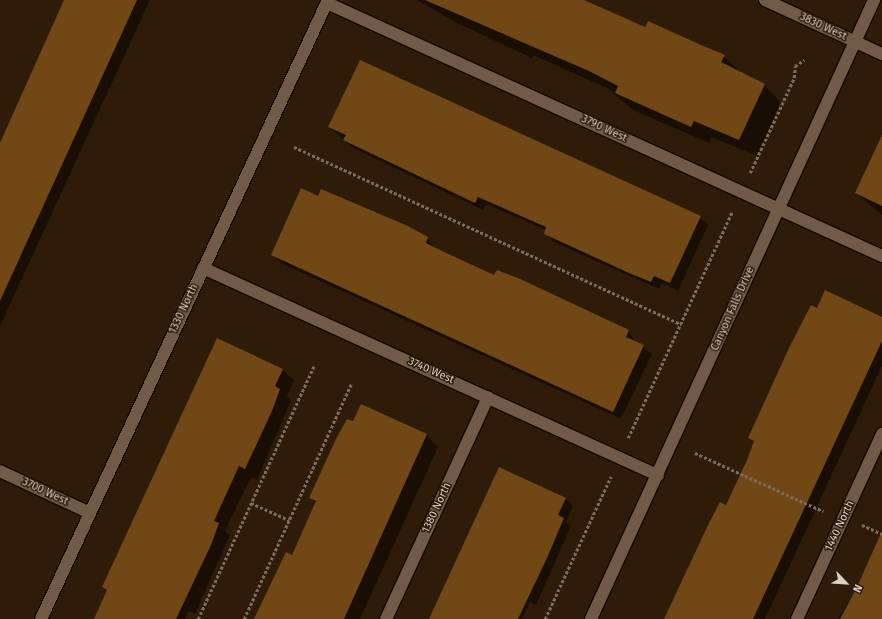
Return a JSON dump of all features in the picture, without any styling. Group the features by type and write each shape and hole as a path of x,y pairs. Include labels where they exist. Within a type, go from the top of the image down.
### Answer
{"street":[{"name":"3830 West","path":"765,0 882,54"},
{"name":"Canyon Falls Drive","path":"591,619 874,0"},
{"name":"3790 West","path":"327,1 882,256"},
{"name":"1330 North","path":"41,619 327,1"},
{"name":"3740 West","path":"203,268 658,475"},
{"name":"1380 North","path":"386,619 488,397"},
{"name":"1440 North","path":"797,619 882,434"},
{"name":"3700 West","path":"0,471 90,513"}],"path":[{"path":"627,440 794,78 795,66 804,60"},
{"path":"294,147 681,324"},
{"path":"198,619 314,366"},
{"path":"244,619 351,384"},
{"path":"695,453 827,513"},
{"path":"545,619 612,474"},
{"path":"251,503 289,520"},
{"path":"859,524 882,534"}],"building":[{"path":"64,0 137,0 0,301 0,143"},
{"path":"425,0 584,0 645,27 648,21 725,55 721,62 765,84 739,140 694,121 691,127 615,93 618,86 589,71"},
{"path":"360,60 701,216 670,283 654,276 651,282 629,273 544,234 546,227 478,197 475,203 343,140 346,135 328,127"},
{"path":"882,135 882,206 855,193"},
{"path":"301,188 318,196 321,189 408,226 428,237 426,243 442,251 494,275 497,270 518,278 629,330 626,337 644,345 613,412 271,255"},
{"path":"825,290 882,317 882,341 753,619 664,619 709,523 720,502 726,505 747,460 754,441 748,438 789,348 811,305 817,308"},
{"path":"217,338 283,369 275,386 280,389 272,411 245,469 239,466 214,521 219,523 211,545 176,619 94,619 107,590 102,587"},
{"path":"361,404 427,434 344,619 254,619 286,552 292,555 316,501 309,498 336,439 347,419 353,421"},
{"path":"499,467 566,498 558,515 564,518 547,558 518,619 429,619"},
{"path":"882,531 882,619 840,619 857,587"}]}
